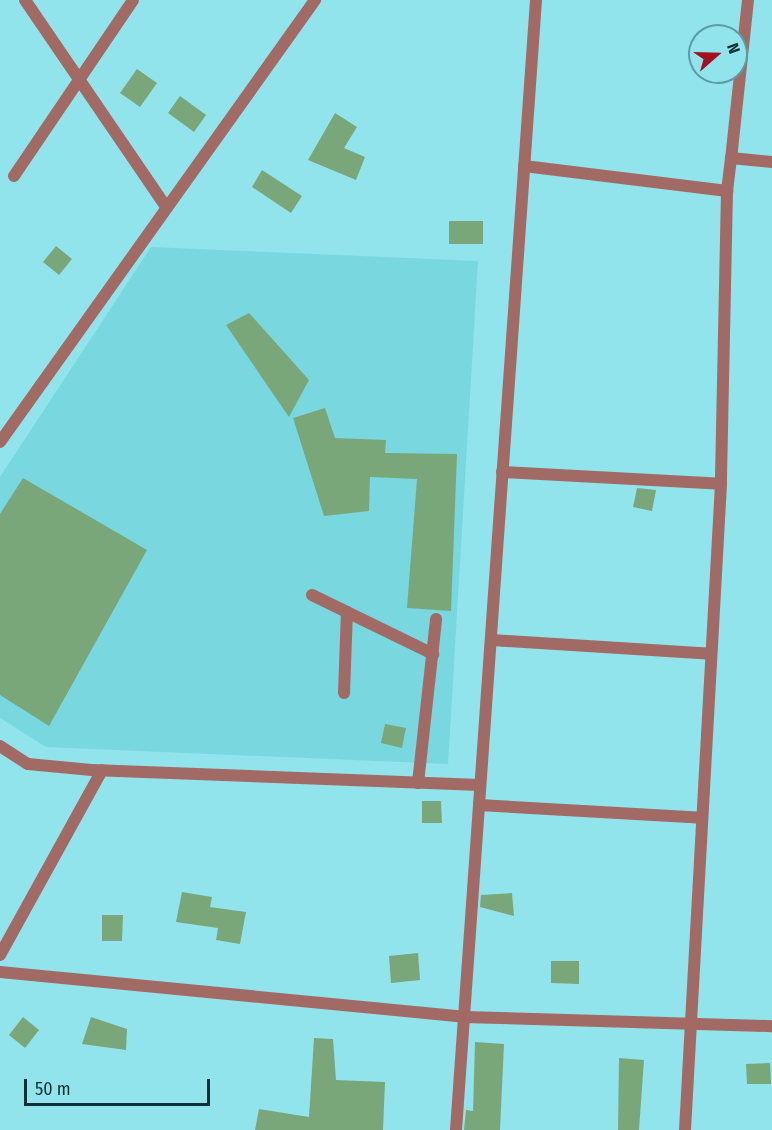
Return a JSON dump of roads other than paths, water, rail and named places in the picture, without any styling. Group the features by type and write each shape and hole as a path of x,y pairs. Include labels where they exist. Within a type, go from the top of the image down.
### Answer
{"street":[{"path":"25,0 166,207"},
{"path":"14,176 133,0"},
{"path":"0,442 315,0"},
{"path":"456,1130 536,0"},
{"path":"685,1130 721,484 727,191 748,0"},
{"path":"731,158 772,162"},
{"path":"524,166 727,191"},
{"path":"502,472 721,484"},
{"path":"312,595 434,654"},
{"path":"344,693 347,612"},
{"path":"418,783 434,654 436,619"},
{"path":"491,640 711,654"},
{"path":"0,746 28,764 102,770 480,786"},
{"path":"0,955 102,770"},
{"path":"479,805 702,818"},
{"path":"0,972 464,1017 772,1026"}]}
